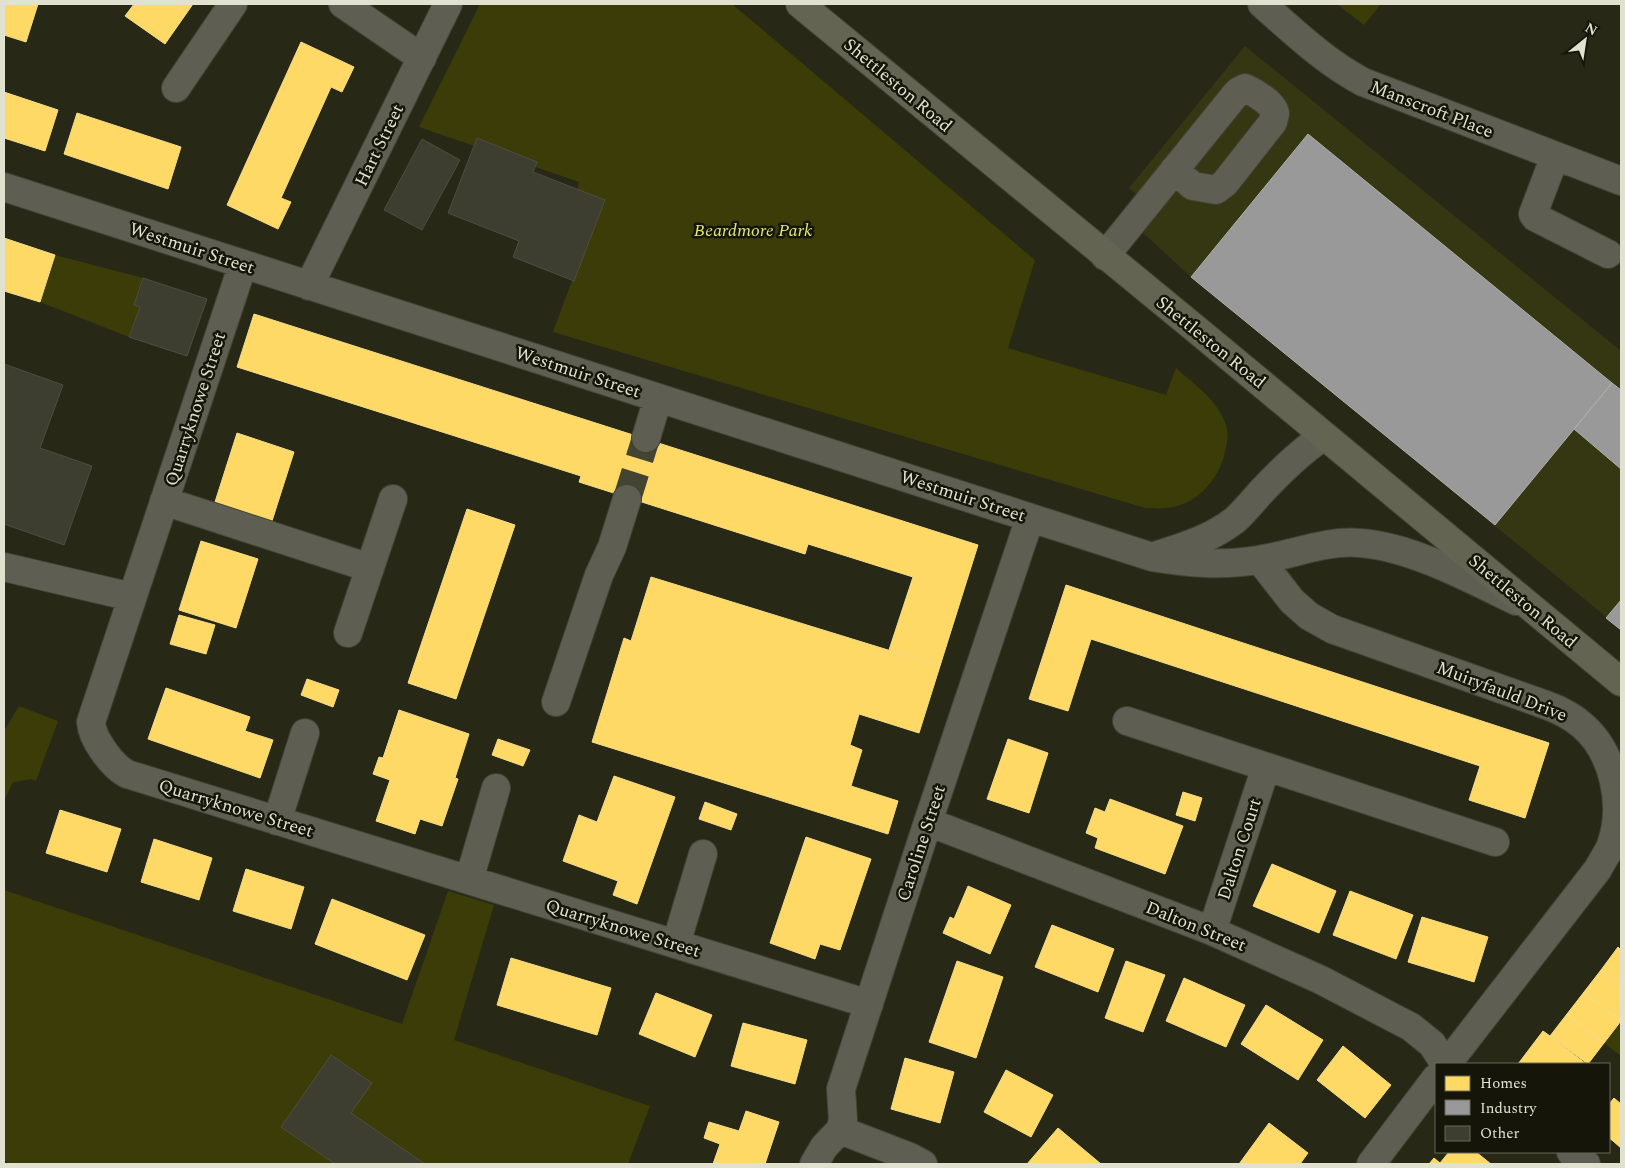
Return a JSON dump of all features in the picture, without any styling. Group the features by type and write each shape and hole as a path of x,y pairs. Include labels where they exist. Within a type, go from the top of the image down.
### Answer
{"main road":[{"name":"Shettleston Road","path":"800,4 1621,682"}],"street":[{"path":"176,88 232,4"},
{"path":"343,4 422,58"},
{"name":"Hart Street","path":"310,286 448,4"},
{"name":"Manscroft Place","path":"1262,4 1325,58 1344,72 1363,82 1621,181"},
{"path":"1106,256 1234,95 1245,88 1273,108 1275,115 1273,122 1225,183 1216,190 1194,186 1174,170"},
{"path":"1555,156 1533,214 1535,217 1608,254"},
{"name":"Westmuir Street","path":"4,187 1152,557 1202,564 1233,564 1260,560 1334,543 1358,542 1382,545 1405,552 1462,576 1531,608"},
{"name":"Quarryknowe Street","path":"242,264 91,722 91,730 98,743 117,769 127,774 277,821 869,1004"},
{"path":"646,438 658,398"},
{"path":"1152,557 1194,544 1222,529 1236,519 1282,469 1304,449 1324,436"},
{"path":"348,633 393,499"},
{"path":"556,702 599,575 612,547 627,499"},
{"path":"164,501 370,568"},
{"name":"Caroline Street","path":"840,1130 843,1120 841,1089 1030,518"},
{"name":"Muiryfauld Drive","path":"1260,560 1292,601 1309,616 1332,629 1546,704 1567,714 1584,726 1595,738 1612,773 1616,818 1611,844 1598,868 1447,1063"},
{"path":"4,567 132,597"},
{"path":"1127,720 1495,842"},
{"path":"277,821 305,733"},
{"name":"Dalton Court","path":"1212,931 1266,767"},
{"path":"469,880 496,788"},
{"name":"Dalton Street","path":"928,822 1212,931 1321,980 1411,1027 1432,1044 1445,1063"},
{"path":"676,944 703,854"},
{"path":"1372,1164 1435,1079"},
{"path":"814,1164 824,1147 840,1130 910,1157 923,1164"},
{"path":"1572,1153 1586,1164"}],"shaded area":[{"path":"1245,46 1621,351 1621,629 1191,277 1141,231 1157,211 1129,188"}],"green space":[{"name":"Beardmore Park","path":"480,4 732,4 1035,260 1008,348 1166,395 1176,368 1212,400 1222,416 1228,435 1222,462 1211,482 1196,497 1186,503 1165,508 1145,508 553,332 598,210 577,191 579,182 419,127"},
{"path":"1337,4 1381,4 1364,25"},
{"path":"55,255 143,278 134,305 140,307 129,337 40,302"},
{"path":"19,706 58,721 36,781 31,779 13,782 4,801 4,731"},
{"path":"4,890 402,1024 448,891 494,905 454,1040 650,1106 628,1164 10,1164 4,1160"},
{"path":"1621,1021 1621,1056 1604,1043"}],"building: Homes":[{"path":"4,4 38,4 26,42 4,35"},
{"path":"134,4 193,4 165,44 125,16"},
{"path":"301,42 354,67 342,92 331,87 281,198 291,202 278,229 227,205"},
{"path":"4,92 58,110 45,151 4,138"},
{"path":"77,113 181,147 168,189 64,154"},
{"path":"4,238 55,255 40,302 4,291"},
{"path":"254,314 978,545 940,666 889,650 913,577 808,544 805,554 579,482 581,476 237,367"},
{"path":"237,433 294,452 272,521 215,502"},
{"path":"467,509 515,525 456,699 408,683"},
{"path":"201,541 258,559 236,628 179,610"},
{"path":"651,577 940,666 919,733 859,714 850,745 862,750 851,786 898,801 888,834 592,742 624,638 631,641"},
{"path":"1066,585 1549,743 1525,818 1469,800 1480,766 1091,639 1068,711 1029,699"},
{"path":"179,615 215,625 206,654 170,644"},
{"path":"307,679 339,690 333,707 301,695"},
{"path":"166,688 250,717 245,731 273,740 260,778 148,739"},
{"path":"399,710 469,734 455,778 458,779 442,826 420,819 415,834 376,821 390,780 373,774 379,757 383,758"},
{"path":"498,739 530,750 523,766 492,755"},
{"path":"1008,739 1048,753 1029,813 987,799"},
{"path":"614,776 675,797 637,904 613,895 618,881 563,861 579,815 597,822"},
{"path":"1183,792 1202,798 1195,821 1176,815"},
{"path":"1110,799 1183,826 1165,874 1095,848 1098,838 1086,833 1095,808 1105,812"},
{"path":"705,802 737,814 731,830 699,819"},
{"path":"60,810 121,829 107,872 46,853"},
{"path":"806,837 871,859 840,950 820,944 815,959 770,943"},
{"path":"154,839 212,858 199,900 141,882"},
{"path":"1272,864 1336,891 1319,933 1253,906"},
{"path":"246,869 304,887 291,929 233,911"},
{"path":"968,886 1011,905 990,954 943,933 950,917 954,919"},
{"path":"1350,891 1413,915 1396,959 1333,935"},
{"path":"332,899 425,935 407,980 315,944"},
{"path":"1422,917 1488,937 1474,982 1408,962"},
{"path":"1052,925 1114,949 1098,992 1035,967"},
{"path":"1618,947 1621,950 1621,985 1601,970"},
{"path":"511,958 611,988 597,1035 497,1005"},
{"path":"957,961 1003,977 976,1058 929,1042"},
{"path":"1126,961 1165,975 1143,1032 1105,1018"},
{"path":"1601,970 1621,985 1621,1021 1584,992"},
{"path":"1184,978 1245,1005 1226,1047 1166,1021"},
{"path":"1584,992 1621,1021 1604,1043 1567,1014"},
{"path":"656,993 712,1015 695,1057 639,1034"},
{"path":"1266,1005 1323,1040 1298,1080 1241,1044"},
{"path":"1567,1014 1604,1043 1589,1063 1587,1063 1550,1036"},
{"path":"743,1023 807,1040 795,1084 731,1066"},
{"path":"1543,1031 1585,1063 1519,1063"},
{"path":"1343,1046 1391,1085 1365,1118 1317,1080"},
{"path":"905,1058 954,1072 940,1123 891,1109"},
{"path":"1006,1070 1053,1095 1031,1137 984,1112"},
{"path":"1614,1098 1621,1104 1621,1132 1613,1141 1610,1139 1610,1103"},
{"path":"746,1111 779,1122 765,1164 713,1164 720,1144 704,1138 709,1122 739,1131"},
{"path":"1269,1123 1308,1153 1300,1164 1239,1164"},
{"path":"1058,1128 1101,1164 1027,1164"},
{"path":"1621,1132 1621,1148 1613,1141"},
{"path":"1448,1153 1477,1153 1491,1164 1429,1164 1434,1158 1440,1163"}],"building: Industry":[{"path":"1308,134 1612,383 1495,525 1191,277"},
{"path":"1612,383 1621,390 1621,469 1574,429"},
{"path":"1621,600 1621,630 1606,618"}],"building: Other":[{"path":"477,138 537,162 533,172 605,200 574,281 513,257 519,241 448,213"},
{"path":"422,139 460,160 422,230 384,210"},
{"path":"143,278 207,299 187,356 129,337 140,307 134,305"},
{"path":"4,364 63,385 40,448 92,466 64,545 4,524"},
{"path":"331,1055 372,1083 351,1113 425,1164 335,1164 281,1127"}],"tunnel":[{"path":"627,499 646,438"}]}
